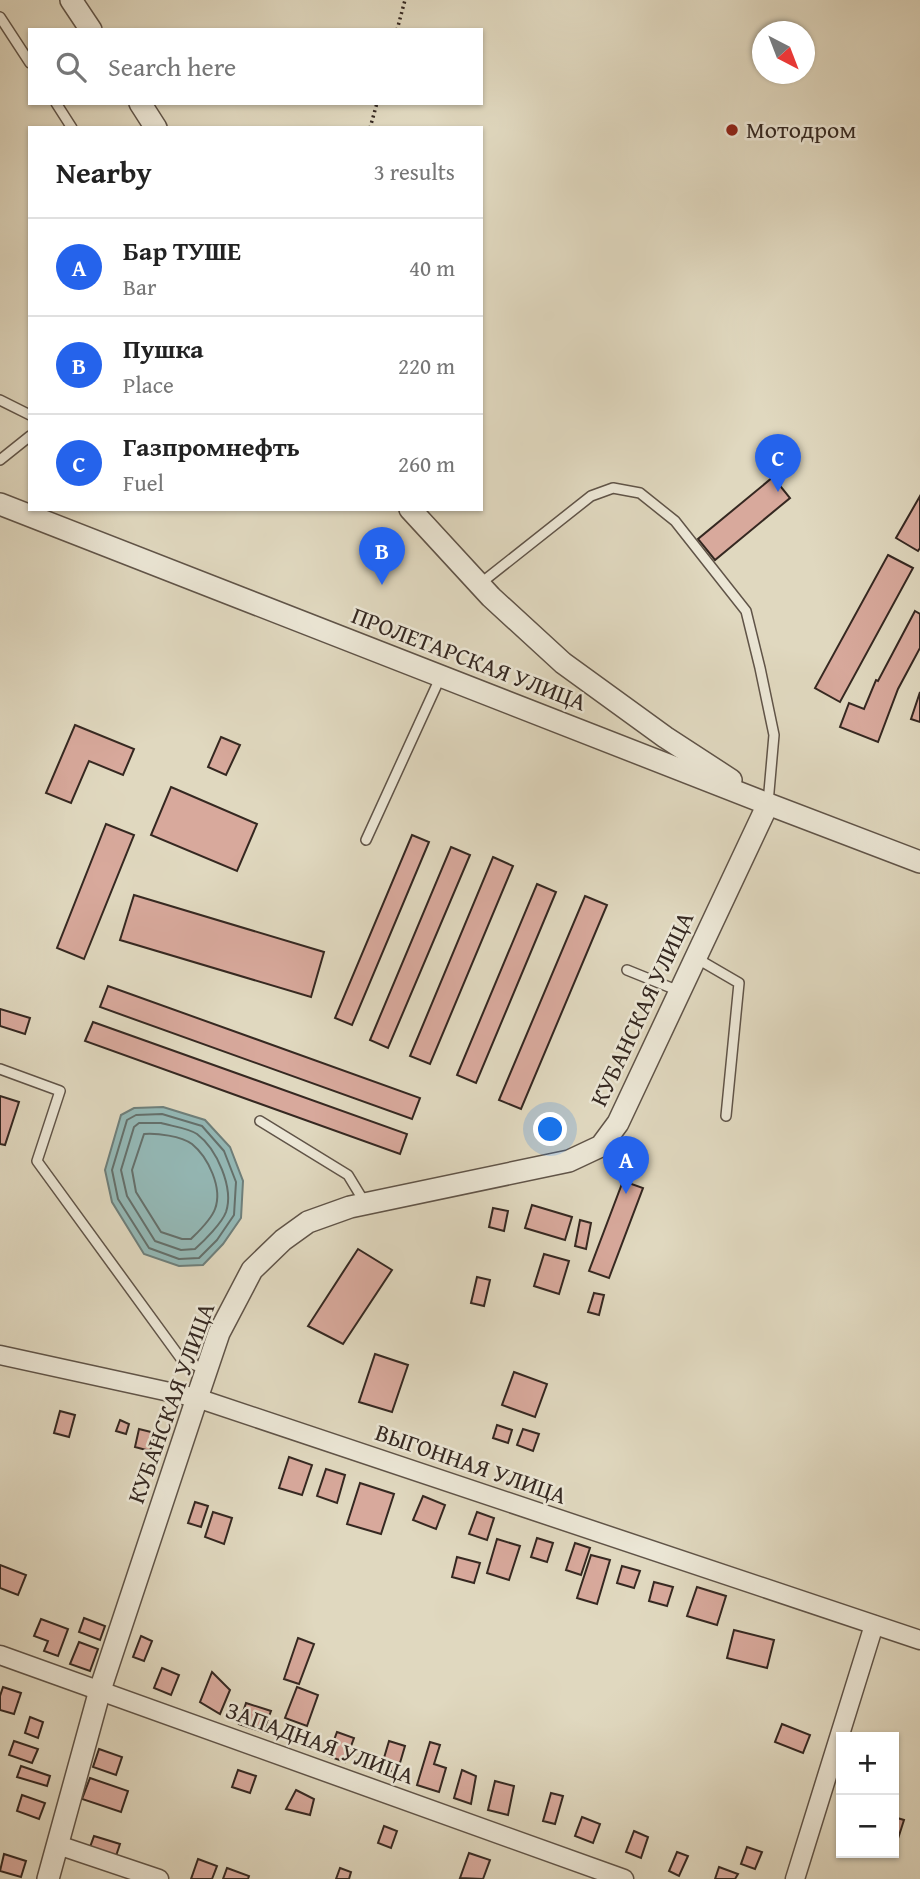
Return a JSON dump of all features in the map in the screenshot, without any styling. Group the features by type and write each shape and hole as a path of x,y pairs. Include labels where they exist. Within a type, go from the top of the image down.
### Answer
{"street":[{"path":"71,0 90,28"},
{"path":"140,105 155,126"},
{"name":"ПРОЛЕТАРСКАЯ УЛИЦА","path":"0,504 920,862"},
{"path":"412,511 518,624 563,663 665,737 768,804"},
{"name":"КУБАНСКАЯ УЛИЦА","path":"48,1879 100,1690 197,1398 219,1333 252,1270 283,1240 308,1223 350,1207 569,1161 601,1146 618,1123 768,804"},
{"name":"ВЫГОННАЯ УЛИЦА","path":"0,1355 197,1398 920,1640"},
{"path":"795,1879 874,1625"},
{"name":"ЗАПАДНАЯ УЛИЦА","path":"0,1655 624,1879"},
{"path":"58,1845 159,1879"}],"lane":[{"path":"0,17 28,60"},
{"path":"57,105 71,126"},
{"path":"0,400 28,414"},
{"path":"0,460 28,438"},
{"path":"479,584 591,496 613,488 640,493 675,521 746,611 774,735 768,804"},
{"path":"366,840 441,676"},
{"path":"696,958 739,983 726,1116"},
{"path":"627,970 680,991"},
{"path":"0,1069 60,1091 37,1161 182,1360 207,1369"},
{"path":"260,1121 348,1175 366,1204"}],"path":[{"path":"398,28 405,0"},
{"path":"371,126 376,105"}],"water":[{"path":"163,1107 205,1120 230,1147 243,1181 241,1218 223,1244 203,1265 179,1266 144,1254 112,1202 105,1170 121,1115 134,1108"}],"building":[{"path":"773,477 790,498 715,560 698,539"},
{"path":"920,496 920,548 918,551 896,538"},
{"path":"888,555 913,568 840,702 815,688"},
{"path":"915,611 920,614 920,648 898,689 878,742 840,727 849,703 864,709 876,680 878,681"},
{"path":"920,692 920,722 911,719"},
{"path":"75,725 134,749 123,775 89,761 71,803 46,793"},
{"path":"221,737 240,745 226,775 208,767"},
{"path":"171,787 257,824 237,871 151,835"},
{"path":"106,824 134,835 84,959 57,948"},
{"path":"412,835 429,842 352,1025 335,1018"},
{"path":"451,847 470,855 388,1048 370,1040"},
{"path":"493,857 513,866 430,1064 410,1056"},
{"path":"537,884 556,892 476,1083 457,1075"},
{"path":"134,895 324,952 311,997 120,940"},
{"path":"585,896 607,905 521,1109 499,1100"},
{"path":"108,986 420,1098 412,1119 100,1007"},
{"path":"0,1009 30,1018 25,1034 0,1026"},
{"path":"93,1022 407,1134 400,1154 85,1041"},
{"path":"0,1096 19,1102 5,1145 0,1144"},
{"path":"623,1181 643,1188 609,1278 589,1271"},
{"path":"532,1205 572,1217 565,1240 525,1228"},
{"path":"493,1208 508,1211 504,1231 489,1227"},
{"path":"580,1220 591,1223 586,1249 575,1246"},
{"path":"358,1249 392,1270 343,1344 308,1326"},
{"path":"544,1254 569,1261 559,1294 534,1286"},
{"path":"477,1277 490,1280 484,1306 471,1303"},
{"path":"594,1293 604,1295 599,1315 588,1312"},
{"path":"375,1354 408,1365 392,1412 359,1402"},
{"path":"514,1372 547,1384 535,1417 502,1405"},
{"path":"60,1411 75,1415 69,1437 54,1433"},
{"path":"120,1420 129,1424 126,1434 116,1431"},
{"path":"497,1425 512,1430 508,1443 493,1438"},
{"path":"139,1429 155,1433 150,1451 135,1447"},
{"path":"523,1429 539,1434 533,1451 517,1445"},
{"path":"289,1457 312,1465 302,1495 279,1488"},
{"path":"326,1469 345,1475 337,1503 317,1496"},
{"path":"360,1483 394,1494 381,1534 347,1524"},
{"path":"423,1496 445,1505 436,1529 413,1520"},
{"path":"195,1502 208,1506 201,1527 188,1523"},
{"path":"213,1512 232,1518 224,1544 205,1537"},
{"path":"477,1512 494,1518 487,1540 469,1534"},
{"path":"537,1538 553,1543 547,1562 531,1557"},
{"path":"497,1539 520,1546 509,1580 487,1573"},
{"path":"575,1543 590,1548 581,1575 566,1570"},
{"path":"591,1555 610,1560 597,1604 577,1598"},
{"path":"457,1557 480,1563 474,1583 452,1577"},
{"path":"0,1565 26,1575 18,1595 0,1588"},
{"path":"622,1566 640,1571 634,1588 617,1583"},
{"path":"654,1582 673,1587 667,1606 649,1601"},
{"path":"697,1587 726,1596 717,1625 687,1616"},
{"path":"84,1618 105,1626 100,1640 79,1632"},
{"path":"41,1619 68,1629 58,1656 44,1651 48,1641 34,1636"},
{"path":"734,1630 774,1640 767,1668 727,1658"},
{"path":"141,1636 152,1641 144,1661 133,1657"},
{"path":"298,1638 314,1644 299,1684 284,1679"},
{"path":"79,1642 98,1649 90,1671 70,1664"},
{"path":"162,1668 179,1675 171,1695 154,1688"},
{"path":"212,1672 230,1690 220,1714 200,1702"},
{"path":"3,1687 21,1693 14,1714 0,1710"},
{"path":"297,1687 318,1695 307,1726 285,1718"},
{"path":"246,1703 271,1711 263,1732 239,1724"},
{"path":"30,1717 43,1722 38,1738 25,1733"},
{"path":"782,1724 810,1735 803,1753 775,1742"},
{"path":"337,1732 354,1738 345,1762 328,1756"},
{"path":"14,1741 38,1749 32,1763 9,1755"},
{"path":"389,1741 405,1746 397,1773 381,1768"},
{"path":"430,1742 440,1745 434,1764 446,1768 439,1792 417,1785"},
{"path":"99,1749 122,1757 116,1775 93,1767"},
{"path":"21,1766 50,1776 47,1786 17,1777"},
{"path":"238,1770 256,1776 250,1793 232,1787"},
{"path":"462,1770 476,1776 471,1804 454,1798"},
{"path":"90,1778 128,1791 121,1812 82,1799"},
{"path":"495,1781 514,1786 508,1815 488,1810"},
{"path":"296,1790 314,1799 310,1815 286,1809"},
{"path":"551,1793 563,1796 555,1824 543,1821"},
{"path":"22,1795 45,1803 39,1819 17,1811"},
{"path":"582,1817 600,1824 593,1843 575,1836"},
{"path":"899,1818 904,1820 899,1836"},
{"path":"384,1826 397,1831 391,1848 378,1843"},
{"path":"634,1831 648,1837 641,1858 626,1852"},
{"path":"94,1836 120,1844 115,1859 89,1850"},
{"path":"747,1847 762,1852 755,1869 741,1864"},
{"path":"677,1852 688,1856 679,1876 669,1871"},
{"path":"469,1853 490,1860 483,1879 460,1878"},
{"path":"4,1854 26,1861 21,1877 0,1871"},
{"path":"198,1859 217,1866 212,1879 191,1879"},
{"path":"719,1867 738,1874 735,1879 715,1879"},
{"path":"227,1868 249,1876 248,1879 223,1879"},
{"path":"340,1868 351,1872 349,1879 336,1879"}],"place":[{"name":"Мотодром","path":"732,130"},
{"name":"Газпромнефть","path":"778,492"},
{"name":"Пушка","path":"382,585"},
{"name":"Бар ТУШЕ","path":"626,1194"}]}
